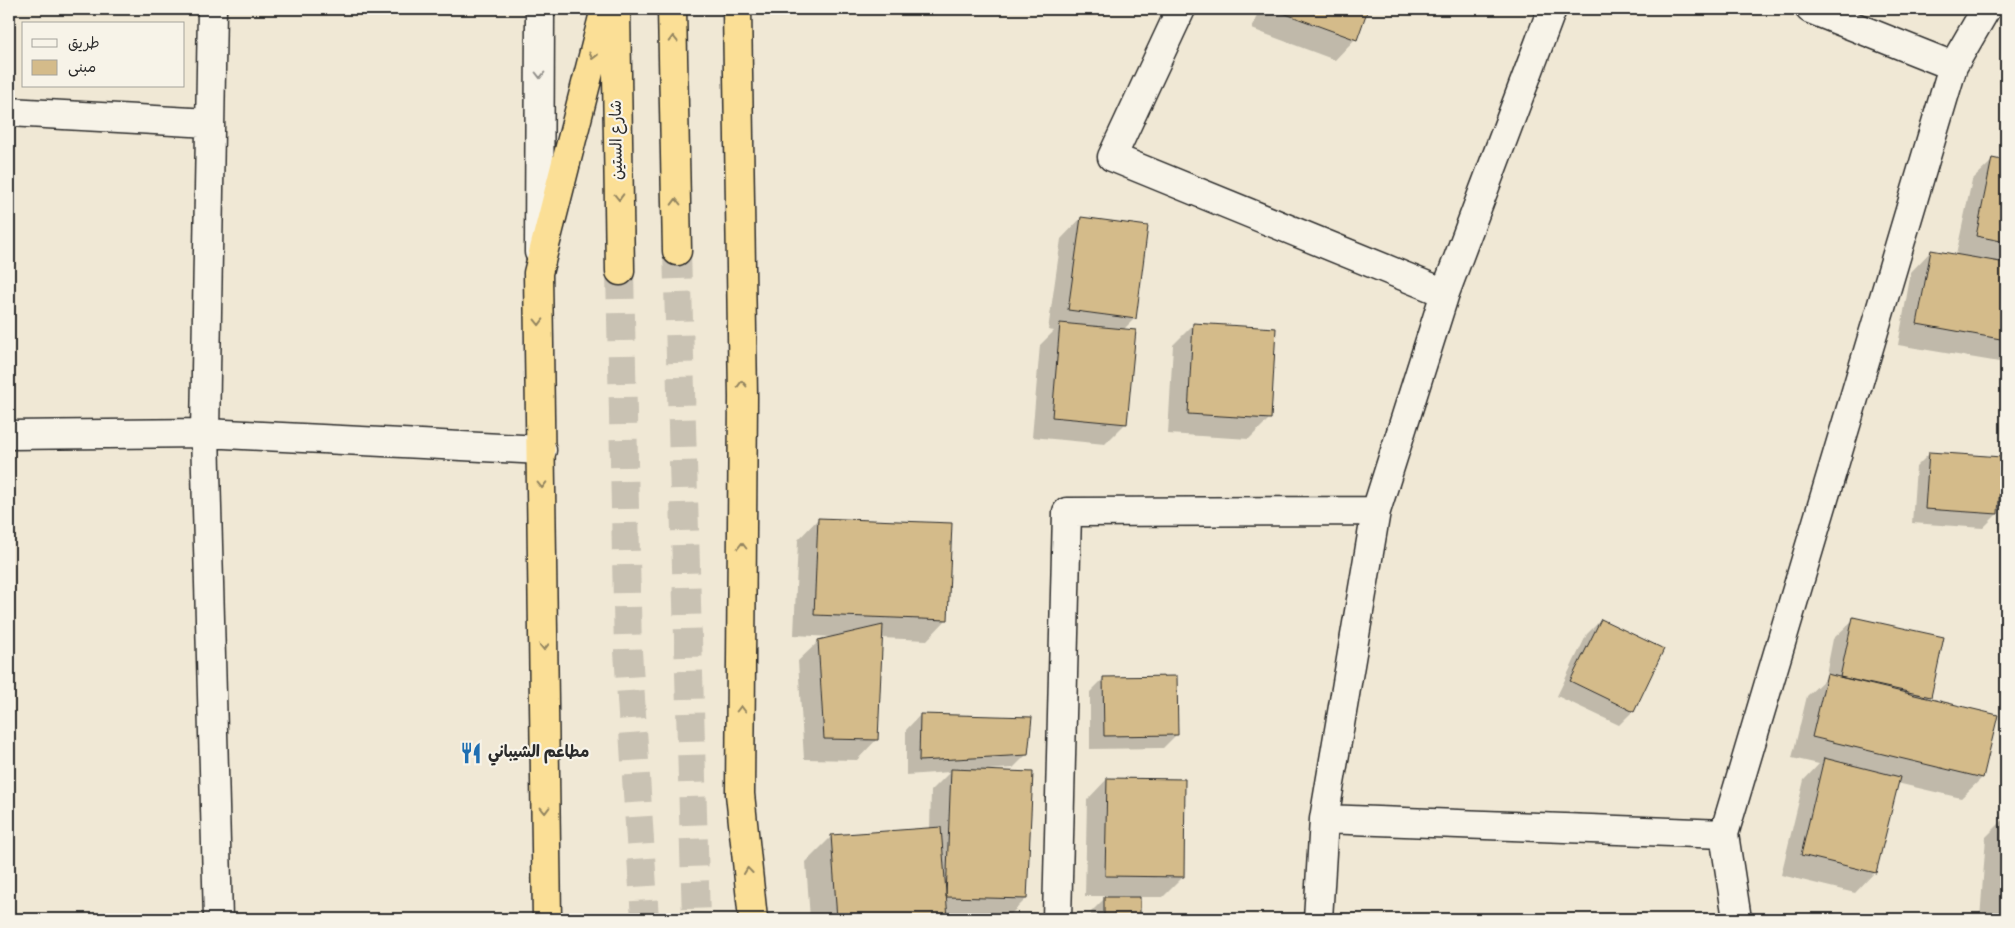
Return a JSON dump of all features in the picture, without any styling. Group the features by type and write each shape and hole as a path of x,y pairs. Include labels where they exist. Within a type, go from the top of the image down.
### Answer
{"highway":[{"path":"547,919 542,450 538,273 605,9"},
{"name":"شارع الستين","path":"616,9 620,271"},
{"path":"672,9 677,251"},
{"path":"737,9 743,397 740,794 753,919"}],"street":[{"path":"212,9 205,433 218,919"},
{"path":"538,273 540,9"},
{"path":"1181,9 1112,158 1444,293"},
{"path":"1318,919 1324,820 1376,512 1444,293 1552,9"},
{"path":"1810,9 1952,66"},
{"path":"1737,919 1724,834 1952,66 1986,9"},
{"path":"9,112 210,123"},
{"path":"9,435 205,433 542,450"},
{"path":"1057,919 1068,512 1376,512"},
{"path":"1324,820 1724,834"}],"building":[{"path":"1272,9 1368,9 1357,40"},
{"path":"1992,158 2006,161 2006,242 1976,236"},
{"path":"1081,217 1148,226 1136,319 1068,310"},
{"path":"1931,250 2006,263 2006,340 1917,324"},
{"path":"1060,323 1136,330 1127,424 1052,417"},
{"path":"1193,323 1276,328 1271,419 1188,414"},
{"path":"1929,452 2002,457 1998,514 1925,509"},
{"path":"818,518 952,523 948,620 814,615"},
{"path":"1853,617 1944,637 1931,697 1840,677"},
{"path":"1601,619 1664,649 1634,712 1570,681"},
{"path":"883,625 878,740 824,739 818,640"},
{"path":"1827,674 1998,715 1983,778 1812,737"},
{"path":"1177,676 1178,735 1104,736 1103,677"},
{"path":"920,714 1032,717 1028,755 919,761"},
{"path":"1824,758 1900,777 1876,873 1801,855"},
{"path":"951,769 1033,772 1027,899 946,897"},
{"path":"1107,778 1185,779 1184,877 1105,876"},
{"path":"941,827 948,919 837,919 831,835"},
{"path":"2006,881 2006,919 2003,919"},
{"path":"1104,897 1140,897 1140,919 1104,919"}],"tunnel":[{"path":"677,251 696,919"},
{"path":"620,271 628,651 645,919"}],"place":[{"name":"مطاعم الشيباني","path":"471,753"}]}
